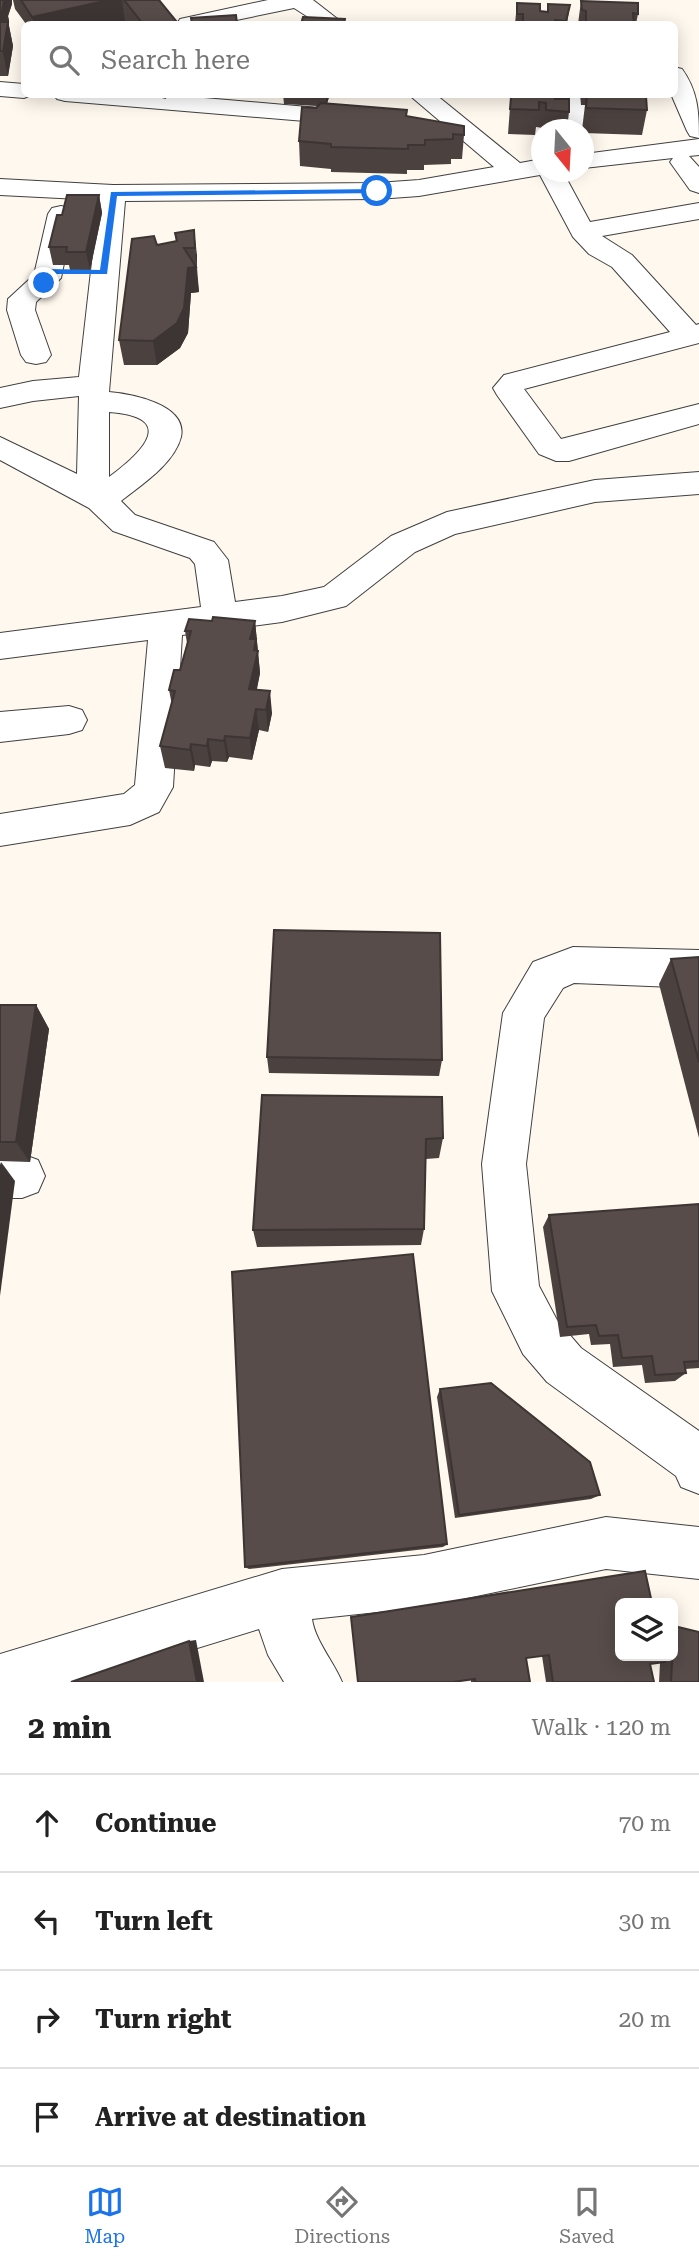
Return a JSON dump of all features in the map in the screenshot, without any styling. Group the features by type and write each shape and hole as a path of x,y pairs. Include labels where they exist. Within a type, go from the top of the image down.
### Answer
{"street":[{"path":"183,21 298,0 329,21"},
{"path":"678,83 699,131"},
{"path":"0,89 21,91"},
{"path":"113,98 375,120"},
{"path":"424,98 456,127 513,170"},
{"path":"577,98 578,119"},
{"path":"416,123 456,127"},
{"path":"594,160 691,155 699,185"},
{"path":"0,187 113,193 377,191 419,188 531,168"},
{"path":"556,182 582,231 599,248 622,261 694,335 514,382 508,388 550,447 556,450 569,450 699,414"},
{"path":"100,500 93,476 93,394 113,193"},
{"path":"582,231 699,211"},
{"path":"36,355 21,310 22,299 44,283 61,214"},
{"path":"49,271 104,272"},
{"path":"0,398 93,394 150,411 163,420 167,430 164,443 149,461 100,500"},
{"path":"0,447 100,500 124,523 202,550 211,560 220,617"},
{"path":"0,646 282,609 334,597 403,544 447,524 595,492 699,483"},
{"path":"0,830 130,809 146,801 154,787 166,624"},
{"path":"0,727 69,720"},
{"path":"698,1459 564,1365 540,1337 516,1291 504,1164 524,1013 548,975 573,965 699,969"},
{"path":"11,1680 282,1596 424,1581 606,1543 699,1553"},
{"path":"282,1596 287,1636 315,1682"}],"building":[{"path":"0,0 4,0 2,12 0,12"},
{"path":"21,0 109,0 32,17"},
{"path":"124,0 159,0 176,21 141,21"},
{"path":"581,1 638,3 638,14 633,13 634,21 586,21 586,11 582,10"},
{"path":"517,3 540,4 540,11 548,12 548,4 570,5 566,21 523,21 523,14 517,14"},
{"path":"236,15 237,21 192,21 191,18"},
{"path":"303,17 345,19 345,21 302,21"},
{"path":"0,22 8,22 3,51 0,51"},
{"path":"511,98 569,99 569,112 546,110 546,103 539,102 539,110 510,109"},
{"path":"587,98 646,98 647,110 586,108"},
{"path":"321,103 407,110 406,116 464,126 464,135 453,134 453,139 425,140 425,145 408,145 408,149 331,147 331,144 299,141 302,107 316,108"},
{"path":"67,195 99,195 86,252 66,252 67,247 49,247 57,215 62,215"},
{"path":"194,230 195,248 184,248 196,267 188,268 184,308 177,323 153,341 119,340 132,239 154,236 157,245 177,241 175,233"},
{"path":"213,617 255,621 250,639 256,639 254,650 258,651 249,689 270,691 266,710 256,709 250,738 225,736 224,741 208,739 207,746 191,744 190,750 160,746 175,691 169,690 174,670 180,670 191,631 185,631 189,619 212,621"},
{"path":"274,930 440,933 442,1060 267,1057"},
{"path":"699,957 699,1062 671,959"},
{"path":"0,1005 36,1005 16,1142 0,1142"},
{"path":"262,1095 442,1097 443,1138 426,1139 424,1229 253,1230"},
{"path":"699,1204 699,1361 684,1362 686,1373 655,1375 652,1356 622,1358 618,1335 599,1336 596,1325 567,1327 549,1215"},
{"path":"413,1254 447,1544 245,1567 232,1272"},
{"path":"491,1383 590,1462 600,1495 459,1515 440,1389"},
{"path":"645,1571 651,1598 615,1598 615,1661 665,1662 650,1664 654,1682 553,1682 549,1655 526,1658 530,1682 475,1682 475,1679 453,1682 358,1682 351,1617"},
{"path":"678,1627 699,1632 699,1682 671,1682 672,1661 678,1661"},
{"path":"189,1641 197,1682 71,1682"}],"route":[{"path":"44,283 49,271 104,272 113,193 377,191"}]}
